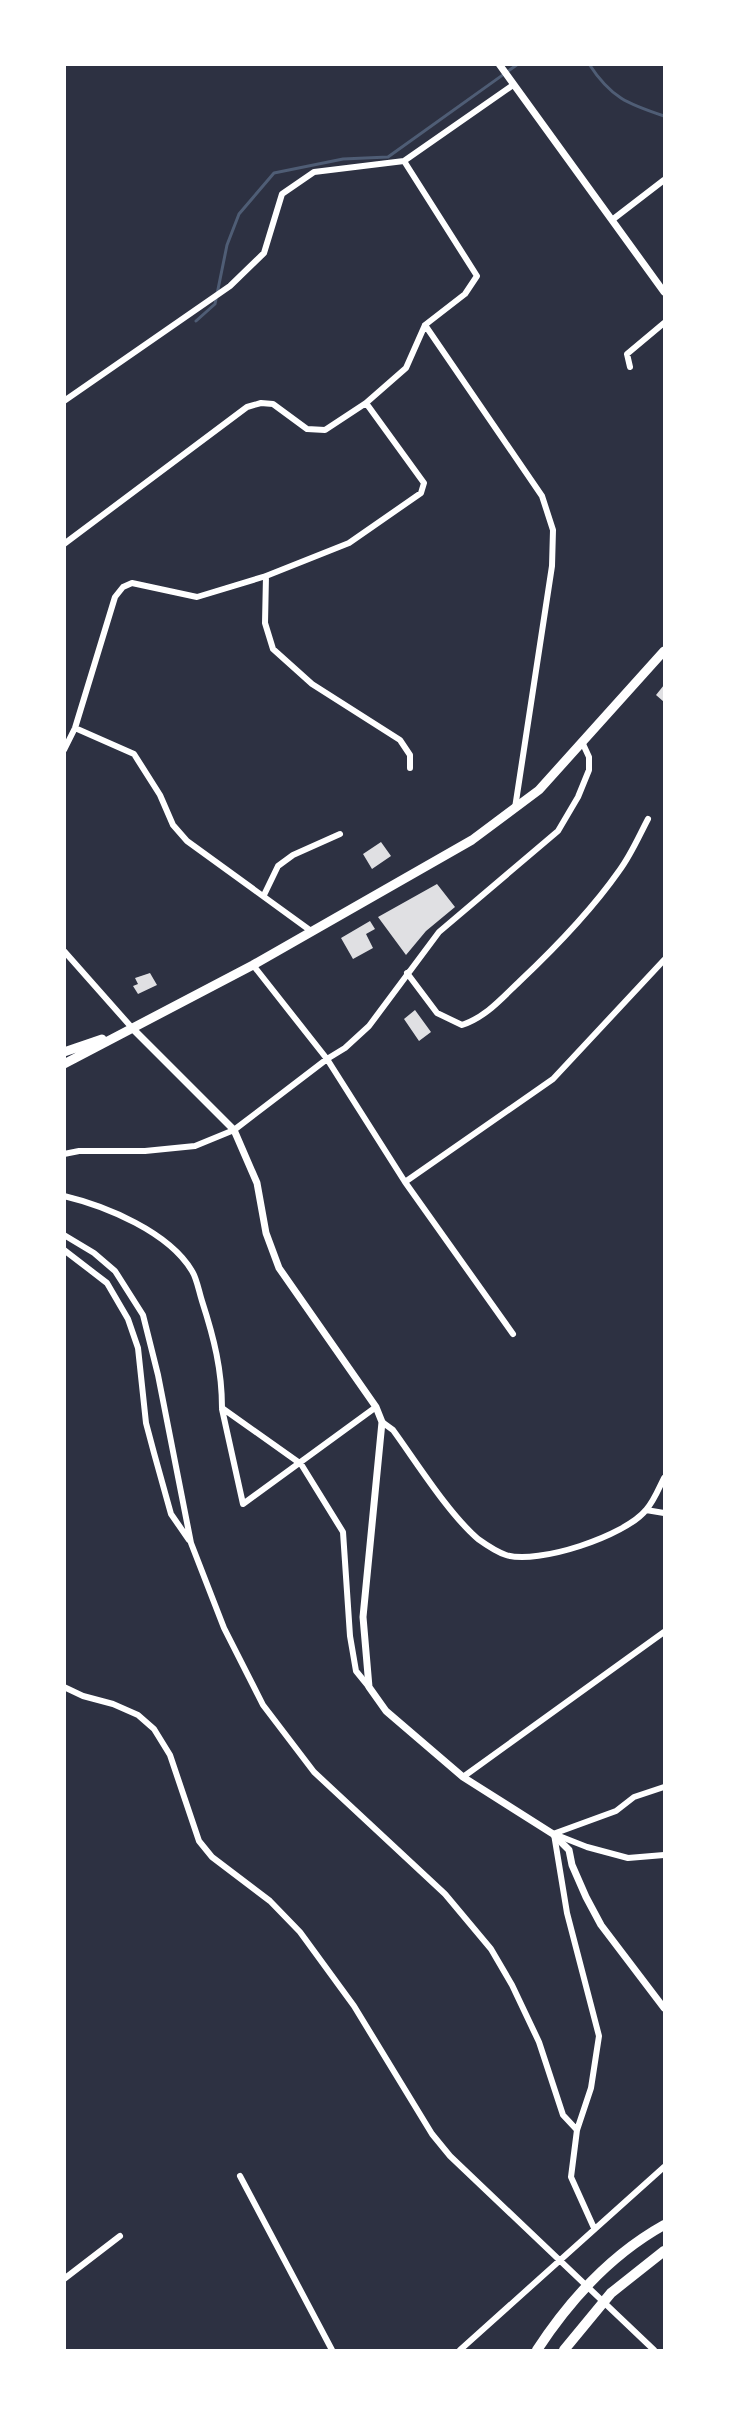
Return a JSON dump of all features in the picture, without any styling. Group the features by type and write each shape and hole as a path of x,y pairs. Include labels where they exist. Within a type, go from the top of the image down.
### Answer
{"highway":[{"path":"537,2350 591,2282 625,2252 664,2225"},
{"path":"564,2350 611,2293 664,2251"}],"main road":[{"path":"64,1064 253,965 472,840 539,790 583,744 664,651"},
{"path":"64,1052 133,1029"}],"street":[{"path":"499,64 664,292"},
{"path":"64,401 230,286 264,253 282,194 314,172 404,161 513,85"},
{"path":"64,544 247,407 261,403 273,404 307,429 326,430 366,403 406,368 425,325 465,294 477,276 404,161"},
{"path":"612,220 664,180"},
{"path":"630,367 627,354 664,323"},
{"path":"425,325 542,496 553,530 552,566 515,808"},
{"path":"64,750 75,728 115,597 123,587 132,584 150,586 197,597 266,576 349,543 421,493 424,483 366,403"},
{"path":"266,576 265,623 273,649 312,684 400,740 410,755 410,768"},
{"path":"75,728 134,754 160,795 173,825 187,841 264,895 310,931"},
{"path":"64,1154 79,1151 146,1151 195,1146 234,1130 327,1059 345,1048 369,1026 439,932 558,831 578,797 589,770 589,757 583,744"},
{"path":"407,973 436,1013 462,1025 474,1021 495,1005 556,946 601,896 621,869 648,819"},
{"path":"264,895 278,866 293,855 340,834"},
{"path":"64,951 133,1029 234,1130 257,1183 266,1233 279,1268 376,1407 382,1422 363,1617 369,1687"},
{"path":"405,1182 553,1079 664,960"},
{"path":"253,965 327,1059 405,1182 513,1334"},
{"path":"64,1196 94,1203 124,1215 169,1246 192,1271 216,1343 222,1375 222,1408 243,1504 301,1464 376,1407"},
{"path":"64,1235 94,1253 115,1271 139,1304 158,1375 191,1543 224,1628 264,1705 314,1772 376,1826 445,1894 491,1948 512,1985 539,2042 563,2115 577,2130"},
{"path":"64,1250 89,1266 107,1283 128,1319 138,1348 146,1422 168,1504 176,1526 191,1543"},
{"path":"222,1408 301,1464 343,1532 350,1636 356,1671 386,1711 463,1777 554,1834 587,1847 628,1858 664,1855"},
{"path":"382,1422 393,1430 452,1509 478,1539 507,1555 531,1555 589,1544 610,1536 646,1510 664,1478"},
{"path":"646,1510 664,1513"},
{"path":"463,1777 664,1632"},
{"path":"64,1687 130,1712 154,1729 170,1755 199,1841 212,1857 270,1901 300,1932 354,2006 432,2134 450,2156 513,2213 654,2350"},
{"path":"554,1834 616,1811 634,1797 664,1787"},
{"path":"554,1834 567,1913 599,2036 591,2088 577,2130 571,2177 594,2228"},
{"path":"554,1834 570,1850 581,1887 601,1925 664,2008"},
{"path":"460,2350 664,2167"},
{"path":"240,2176 332,2350"},
{"path":"64,2279 120,2236"}],"building":[{"path":"664,685 664,702 656,695"},
{"path":"381,842 391,856 372,869 363,854"},
{"path":"437,884 455,907 426,931 406,955 378,917"},
{"path":"370,921 375,929 366,934 373,948 353,959 341,938"},
{"path":"150,973 157,985 138,994 133,986 138,984 135,978"},
{"path":"415,1010 431,1032 419,1041 404,1019"}],"waterway":[{"path":"196,321 215,304 227,245 239,214 274,173 343,159 388,157 518,64"},
{"path":"589,64 605,85 621,98 640,108 664,116"}]}
